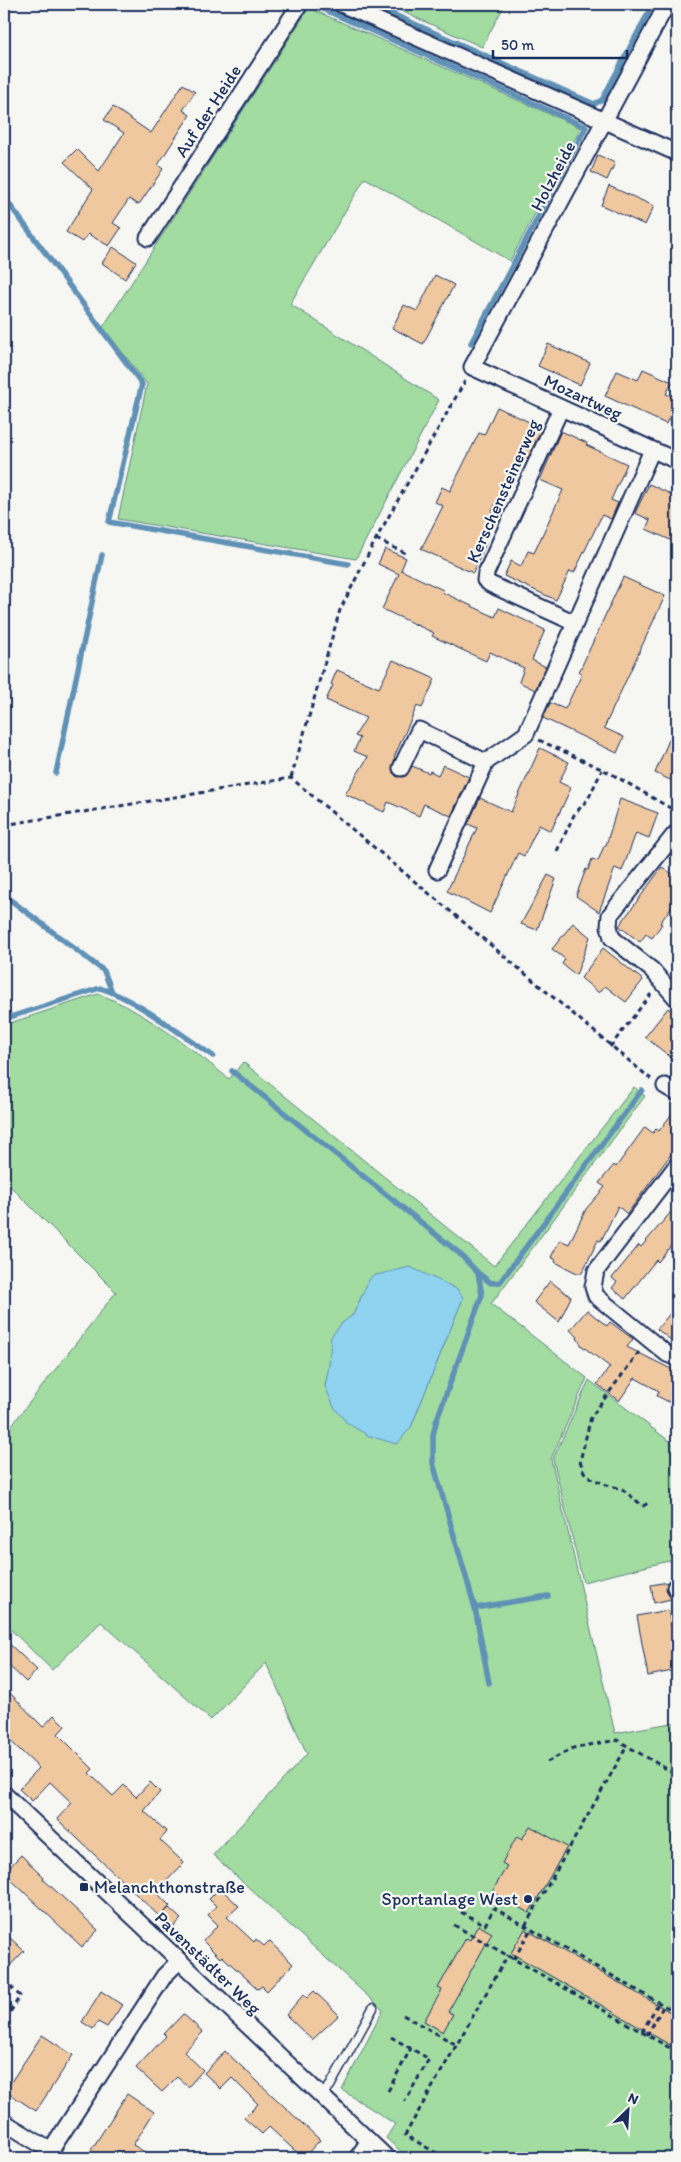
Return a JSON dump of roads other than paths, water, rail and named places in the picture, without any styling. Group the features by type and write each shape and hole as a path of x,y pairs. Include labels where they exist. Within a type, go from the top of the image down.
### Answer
{"street":[{"name":"Auf der Heide","path":"148,238 300,4"},
{"path":"341,4 677,153"},
{"name":"Holzheide","path":"472,367 667,4"},
{"name":"Mozartweg","path":"472,367 677,461"},
{"name":"Kerschensteinerweg","path":"561,408 486,573 485,580 575,623"},
{"path":"437,870 486,762 526,734 652,450"},
{"path":"401,768 419,730 486,762"},
{"path":"676,834 610,915 608,926 612,938 662,980 677,999"},
{"path":"677,1165 596,1271 593,1287 596,1296 667,1354 677,1358"},
{"name":"Pavenstädter Weg","path":"4,1794 387,2158"},
{"path":"4,2122 48,2155 164,1976 179,1962"},
{"path":"356,2158 369,2141"}],"lane":[{"path":"321,2096 330,2086 373,2008"}],"water":[{"path":"410,1267 457,1289 463,1298 411,1427 397,1444 369,1436 347,1423 334,1407 325,1386 329,1366 331,1337 341,1324 353,1315 369,1280 372,1276"}],"waterway":[{"path":"312,4 586,127 471,343"},
{"path":"370,4 594,104 602,100 653,4"},
{"path":"204,165 255,87"},
{"path":"4,197 142,384 109,522 348,564"},
{"path":"56,773 102,555"},
{"path":"4,895 104,971 112,992"},
{"path":"4,1019 100,988 114,993 144,1009 213,1056"},
{"path":"232,1071 459,1253 478,1273 482,1295 436,1422 433,1435 433,1463 475,1608 489,1683"},
{"path":"478,1273 491,1283 500,1282 642,1090"},
{"path":"475,1608 548,1596"}],"place":[{"name":"Melanchthonstraße","path":"84,1887"},
{"name":"Sportanlage West","path":"528,1899"}]}
